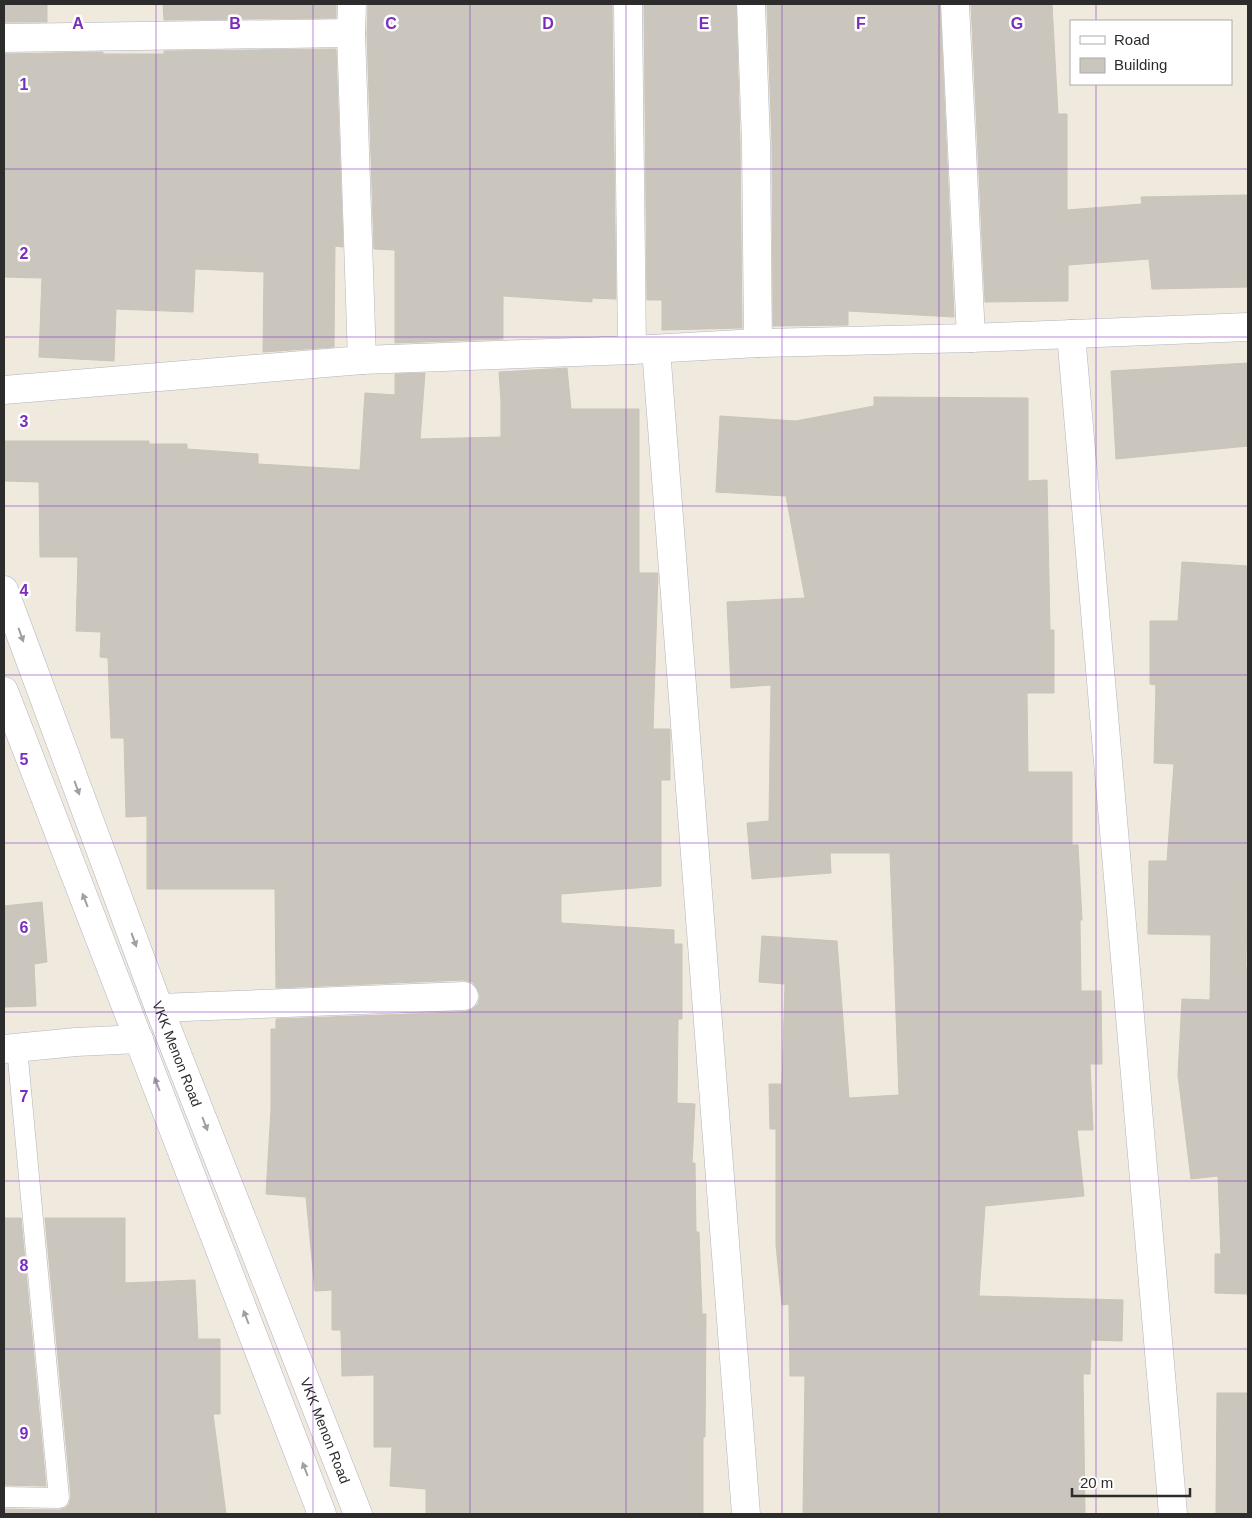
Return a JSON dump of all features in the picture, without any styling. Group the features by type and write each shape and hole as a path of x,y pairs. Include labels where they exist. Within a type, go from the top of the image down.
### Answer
{"street":[{"path":"352,4 351,33 362,360"},
{"path":"628,4 644,349 746,1514"},
{"path":"751,4 756,143 758,343"},
{"path":"955,4 971,338"},
{"path":"4,38 351,33"},
{"path":"4,390 362,360 758,343 971,338 1248,327"},
{"path":"1071,334 1174,1514"},
{"name":"VKK Menon Road","path":"4,590 159,1008 358,1514"},
{"path":"4,691 322,1514"},
{"path":"159,1008 464,996"},
{"path":"10,1049 76,1042 139,1039"}],"lane":[{"path":"4,1497 59,1498 10,1049"}],"building":[{"path":"4,4 47,4 47,22 4,22"},
{"path":"163,4 336,4 336,18 164,20"},
{"path":"368,4 612,4 616,299 592,298 592,302 503,296 503,339 395,343 395,250 374,249 367,33"},
{"path":"644,4 736,4 742,328 662,330 662,300 647,300"},
{"path":"767,4 940,4 954,317 848,311 848,325 773,326 772,143"},
{"path":"971,4 1052,4 1058,114 1067,114 1067,210 1142,204 1141,197 1248,195 1248,287 1152,289 1149,259 1068,265 1068,301 985,302"},
{"path":"336,49 343,247 335,246 334,347 263,352 264,272 195,269 193,312 116,309 114,361 39,357 42,278 4,277 4,54 103,52 103,54 164,54 164,51"},
{"path":"1248,363 1248,446 1116,459 1111,371"},
{"path":"567,368 571,409 639,409 639,573 658,573 653,729 670,729 670,780 661,780 661,886 561,894 561,923 674,930 674,944 682,944 682,1019 678,1019 677,1103 695,1104 692,1163 695,1163 696,1232 699,1232 702,1314 706,1314 703,1514 426,1514 426,1489 390,1486 392,1447 374,1447 374,1375 342,1376 341,1330 332,1330 332,1290 315,1291 306,1197 266,1194 271,1110 271,1029 276,1029 276,1019 465,1012 478,1004 480,996 477,988 472,982 463,980 276,988 275,889 147,889 147,816 126,817 124,738 111,738 108,658 100,657 101,632 76,631 78,557 40,557 39,482 4,481 4,441 149,441 149,444 187,444 187,449 258,454 258,464 360,470 365,393 395,395 395,374 425,373 420,439 501,437 499,372"},
{"path":"874,397 1028,398 1028,481 1047,480 1050,630 1054,630 1054,693 1027,693 1028,772 1072,772 1072,845 1078,845 1082,920 1080,920 1081,991 1101,991 1102,1064 1090,1064 1093,1130 1077,1130 1084,1196 985,1206 979,1296 1123,1300 1122,1341 1091,1340 1090,1374 1083,1374 1085,1514 803,1514 805,1376 790,1376 789,1304 782,1305 776,1245 776,1129 770,1129 769,1084 782,1084 785,984 759,982 762,936 837,941 849,1098 899,1095 890,853 830,853 831,873 752,879 747,823 769,821 771,685 731,688 727,602 805,598 786,496 716,492 720,416 796,421 874,406"},
{"path":"1182,562 1248,566 1246,967 1248,967 1248,1294 1215,1293 1215,1254 1221,1254 1218,1176 1191,1179 1178,1075 1182,999 1210,1000 1211,935 1148,934 1149,861 1167,861 1174,764 1154,763 1156,685 1150,684 1150,621 1178,621"},
{"path":"42,902 47,962 34,964 36,1006 4,1007 4,906"},
{"path":"4,1218 21,1218 46,1486 4,1485"},
{"path":"45,1218 125,1218 125,1283 195,1280 198,1339 220,1339 220,1414 213,1414 226,1514 4,1514 4,1509 59,1510 69,1504 71,1497"},
{"path":"1217,1393 1248,1393 1248,1514 1216,1514"}]}
